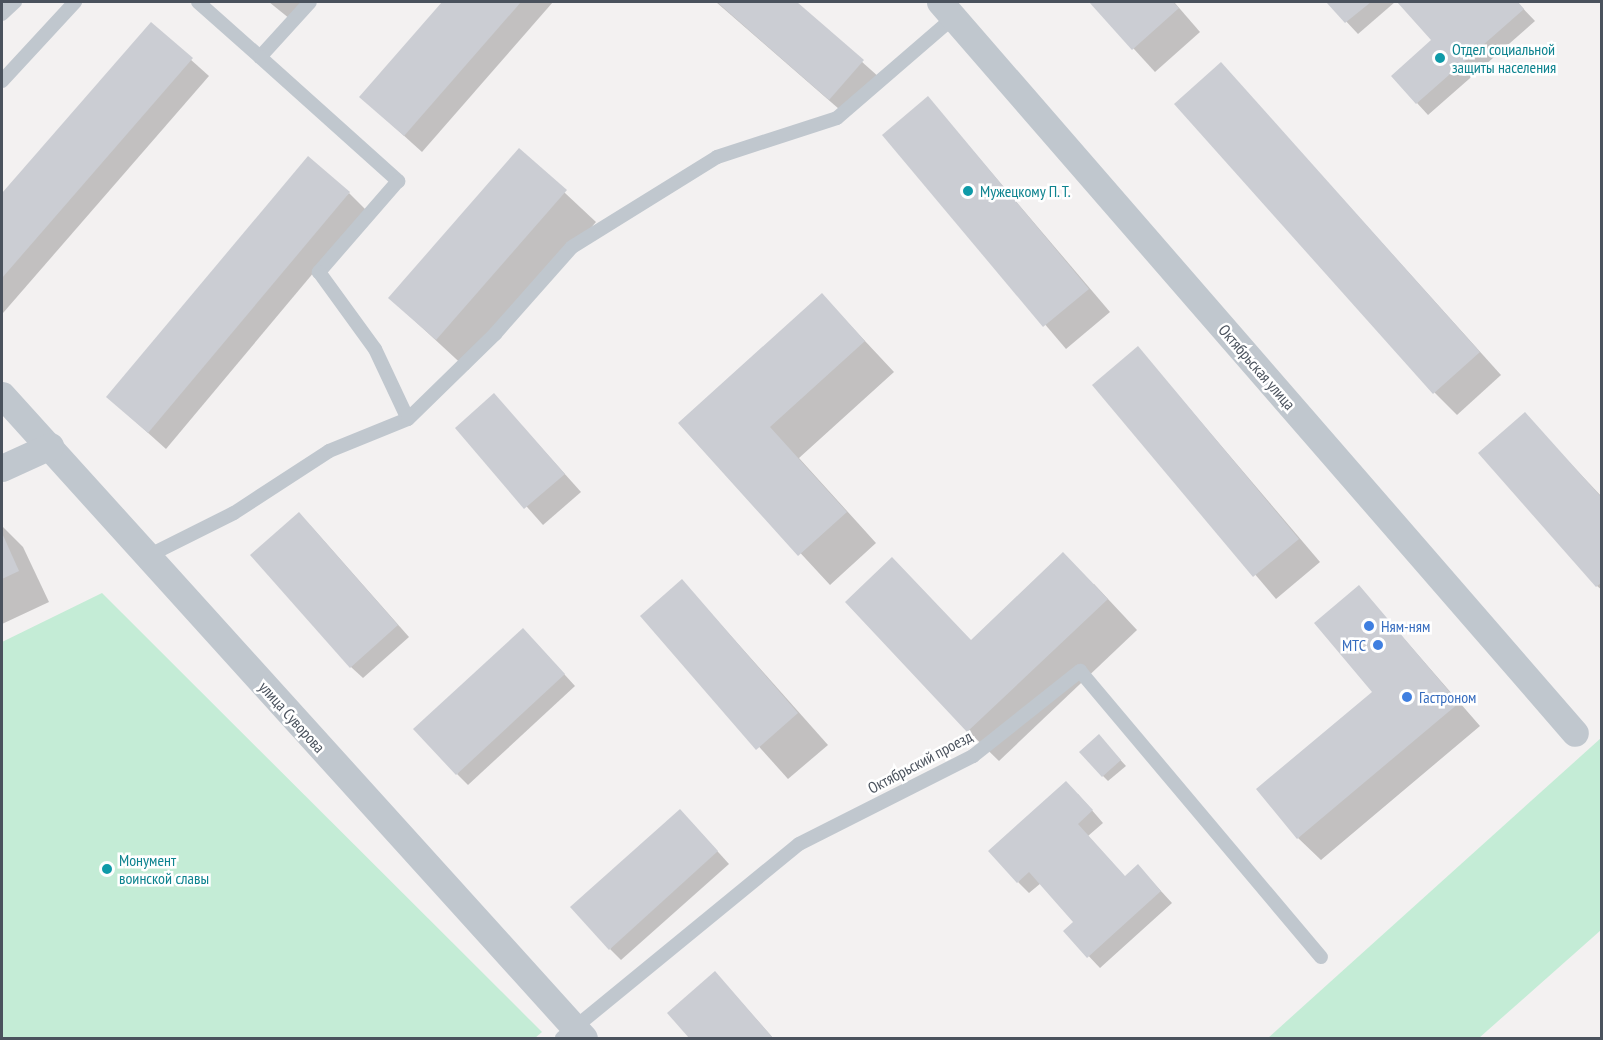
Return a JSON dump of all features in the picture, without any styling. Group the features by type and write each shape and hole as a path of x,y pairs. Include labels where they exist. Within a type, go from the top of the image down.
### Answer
{"street":[{"name":"Октябрьская улица","path":"947,9 1575,732"},
{"name":"улица Суворова","path":"2,395 50,446 146,557 574,1035"},
{"path":"2,468 50,446"}],"lane":[{"path":"2,14 15,2"},
{"path":"2,81 75,2"},
{"path":"198,2 398,181 319,272 375,349 408,419"},
{"path":"260,57 310,2"},
{"path":"146,557 234,513 330,452 408,419 495,334 573,247 717,158 837,118 947,9"},
{"name":"Октябрьский проезд","path":"574,1035 799,844 973,756 1080,670 1321,957"}],"green space":[{"path":"102,593 542,1032 535,1038 2,1038 2,642"},
{"path":"1601,738 1601,930 1479,1038 1268,1038"}],"building":[{"path":"442,2 521,2 404,136 359,97"},
{"path":"717,2 797,2 864,60 829,100"},
{"path":"1089,2 1173,2 1179,8 1132,50"},
{"path":"1326,2 1371,2 1345,23"},
{"name":"Отдел социальной защиты населения","path":"1397,2 1518,2 1524,9 1416,104 1391,76 1431,40"},
{"path":"151,22 193,58 2,278 2,193"},
{"path":"1221,62 1480,352 1433,394 1174,104"},
{"path":"928,96 1089,289 1043,327 882,135"},
{"path":"519,148 567,190 436,340 388,298"},
{"path":"308,156 350,192 148,433 106,397"},
{"path":"822,293 865,341 770,427 847,512 798,556 678,423"},
{"path":"1138,346 1299,539 1253,577 1092,385"},
{"path":"494,393 565,474 524,509 455,428"},
{"path":"1525,412 1602,498 1602,582 1596,587 1478,453"},
{"path":"299,512 398,625 350,668 250,555"},
{"path":"2,533 19,571 2,579"},
{"path":"1063,552 1108,599 967,732 845,602 892,557 971,640"},
{"path":"682,579 798,713 756,750 640,616"},
{"path":"1359,585 1459,703 1297,839 1256,789 1372,692 1314,623"},
{"path":"523,628 565,674 456,775 413,729"},
{"path":"1099,734 1121,760 1102,777 1079,752"},
{"path":"1066,781 1093,810 1078,824 1125,876 1138,864 1161,891 1087,958 1063,931 1073,922 1029,872 1017,883 988,851"},
{"path":"680,809 718,851 609,950 570,907"},
{"path":"715,971 773,1038 689,1038 667,1013"}],"place":[{"name":"Отдел социальной защиты населения","path":"1440,58"},
{"name":"Мужецкому П. Т.","path":"968,191"},
{"name":"Ням-ням","path":"1369,626"},
{"name":"МТС","path":"1378,645"},
{"name":"Гастроном","path":"1407,697"},
{"name":"Монумент воинской славы","path":"107,869"}]}
